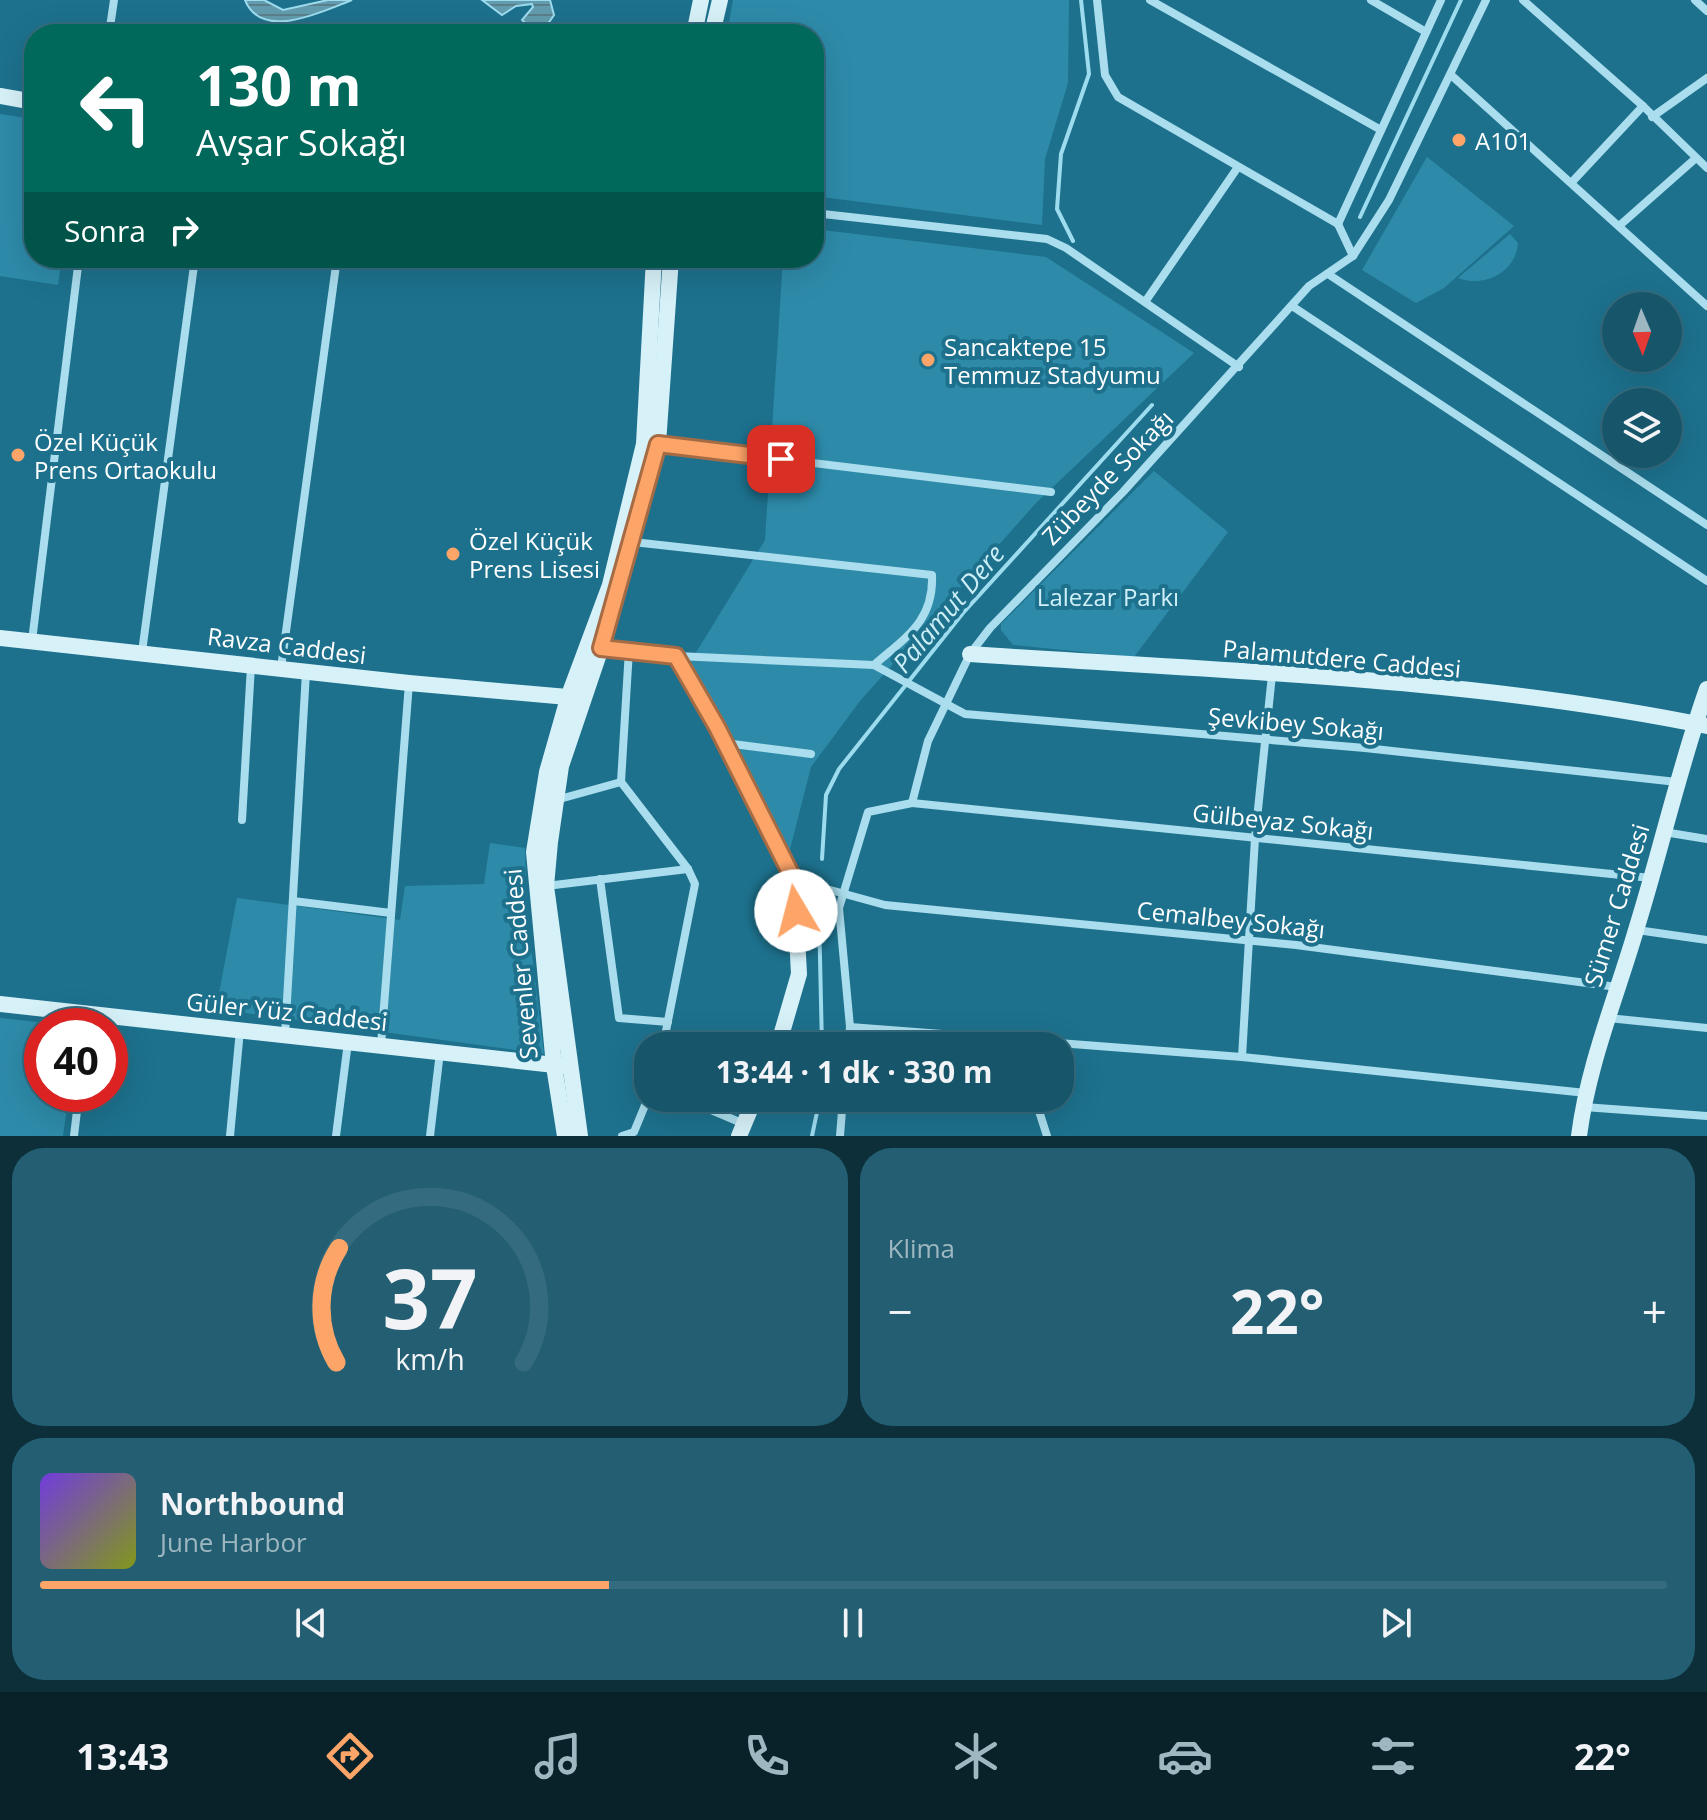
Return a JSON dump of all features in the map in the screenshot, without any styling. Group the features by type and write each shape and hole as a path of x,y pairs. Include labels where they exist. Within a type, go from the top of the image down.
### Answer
{"street":[{"path":"110,24 114,0"},
{"path":"696,24 701,0"},
{"path":"714,24 720,0"},
{"path":"1097,0 1105,75 1118,97 1338,224 1353,256"},
{"path":"1150,0 1381,130"},
{"path":"1371,0 1426,32"},
{"path":"1338,224 1441,0"},
{"name":"Zübeyde Sokağı","path":"912,803 928,741 970,654 990,628 1239,367 1309,286 1353,256 1389,200 1486,0"},
{"path":"1523,0 1643,106 1707,168"},
{"path":"1695,0 1707,11"},
{"path":"1451,75 1707,306"},
{"path":"1652,117 1707,78"},
{"path":"0,96 24,100"},
{"path":"1572,182 1643,106"},
{"path":"1619,226 1696,158"},
{"path":"1145,302 1238,167"},
{"path":"824,214 1047,239 1239,367"},
{"path":"32,642 78,268"},
{"path":"142,652 194,268"},
{"path":"281,669 336,268"},
{"name":"Sevenler Caddesi","path":"580,1136 562,1066 534,852 547,772 575,697 610,585 644,444 653,268"},
{"name":"Sevenler Caddesi","path":"565,1136 546,886 555,800 575,697 601,648 658,444 670,268"},
{"path":"1328,274 1707,525"},
{"path":"1292,306 1707,581"},
{"path":"658,444 1051,492"},
{"path":"601,648 676,656 874,665 926,616 933,594 932,575 633,542"},
{"name":"Ravza Caddesi","path":"0,638 409,683 575,697"},
{"path":"629,649 621,782 688,869 695,884 666,1032"},
{"name":"Palamutdere Caddesi","path":"970,654 1272,675 1587,705 1701,725"},
{"path":"676,656 725,743 794,880 799,974 782,1032"},
{"name":"Şevkibey Sokağı","path":"874,665 945,706 965,714 1677,782"},
{"path":"242,820 251,666"},
{"path":"285,1035 306,672"},
{"path":"1242,1057 1255,838 1272,675"},
{"path":"381,1045 409,683"},
{"name":"Sümer Caddesi","path":"1579,1136 1584,1100 1607,1018 1637,930 1677,782 1701,725 1707,689"},
{"path":"725,743 811,754"},
{"path":"555,800 621,782"},
{"path":"849,1032 839,908 842,892 868,812 912,803"},
{"name":"Gülbeyaz Sokağı","path":"912,803 1651,878"},
{"path":"1663,832 1707,839"},
{"path":"546,886 688,869"},
{"path":"600,879 619,1018 668,1022"},
{"name":"Cemalbey Sokağı","path":"794,880 885,905 1251,940 1617,987"},
{"path":"293,901 391,913"},
{"path":"1637,930 1707,940"},
{"name":"Güler Yüz Caddesi","path":"0,1004 24,1008"},
{"path":"1607,1018 1707,1028"},
{"name":"Güler Yüz Caddesi","path":"128,1023 240,1030 562,1066"},
{"path":"850,1027 907,1032"},
{"path":"230,1136 240,1030"},
{"path":"336,1136 349,1041"},
{"path":"1074,1046 1242,1057 1707,1116"},
{"path":"430,1136 440,1051"},
{"path":"74,1136 77,1112"},
{"path":"622,1136 634,1132 642,1112"},
{"path":"709,1112 742,1130"},
{"path":"840,1136 842,1112"},
{"path":"1039,1112 1047,1136"}],"green space":[{"path":"733,0 1069,0 1068,83 1045,159 1042,225 824,197 824,24 729,24"},
{"path":"0,114 24,118 24,268 61,268 58,285 0,276"},
{"path":"1427,157 1514,226 1444,288 1416,303 1362,270"},
{"path":"824,230 1046,257 1194,353 1035,504 860,701 811,767 789,853 689,664 765,540 782,268 824,268"},
{"path":"1510,234 1518,243 1516,254 1505,270 1497,276 1478,281 1458,278"},
{"name":"Lalezar Parkı","path":"1154,471 1228,532 1134,657 1013,645 1001,630 1001,624"},
{"path":"490,843 525,848 527,913 544,1054 216,1009 237,898 400,920 405,886 484,884"},
{"path":"0,1018 24,1021 24,1112 66,1112 63,1136 0,1136"}],"shaded area":[{"path":"245,0 264,0 283,10 328,0 352,0 310,16 279,21 253,13"},
{"path":"482,0 550,0 554,15 548,24 526,24 522,20 533,7 532,4 516,6 502,15"}],"waterway":[{"name":"Palamut Dere","path":"1073,241 1057,209 1061,154 1089,74 1081,0"},
{"path":"1360,217 1461,0"},
{"name":"Palamut Dere","path":"822,859 826,795 839,769 963,613 1152,405"},
{"name":"Palamut Dere","path":"819,914 822,1032"},
{"name":"Palamut Dere","path":"812,1136 817,1112"}],"place":[{"name":"A101","path":"1459,140"},
{"name":"Sancaktepe 15 Temmuz Stadyumu","path":"928,360"},
{"name":"Özel Küçük Prens Ortaokulu","path":"18,455"},
{"name":"Özel Küçük Prens Lisesi","path":"453,554"}],"route":[{"path":"781,459 658,444 601,648 676,656 717,727 794,880 796,911"}]}
